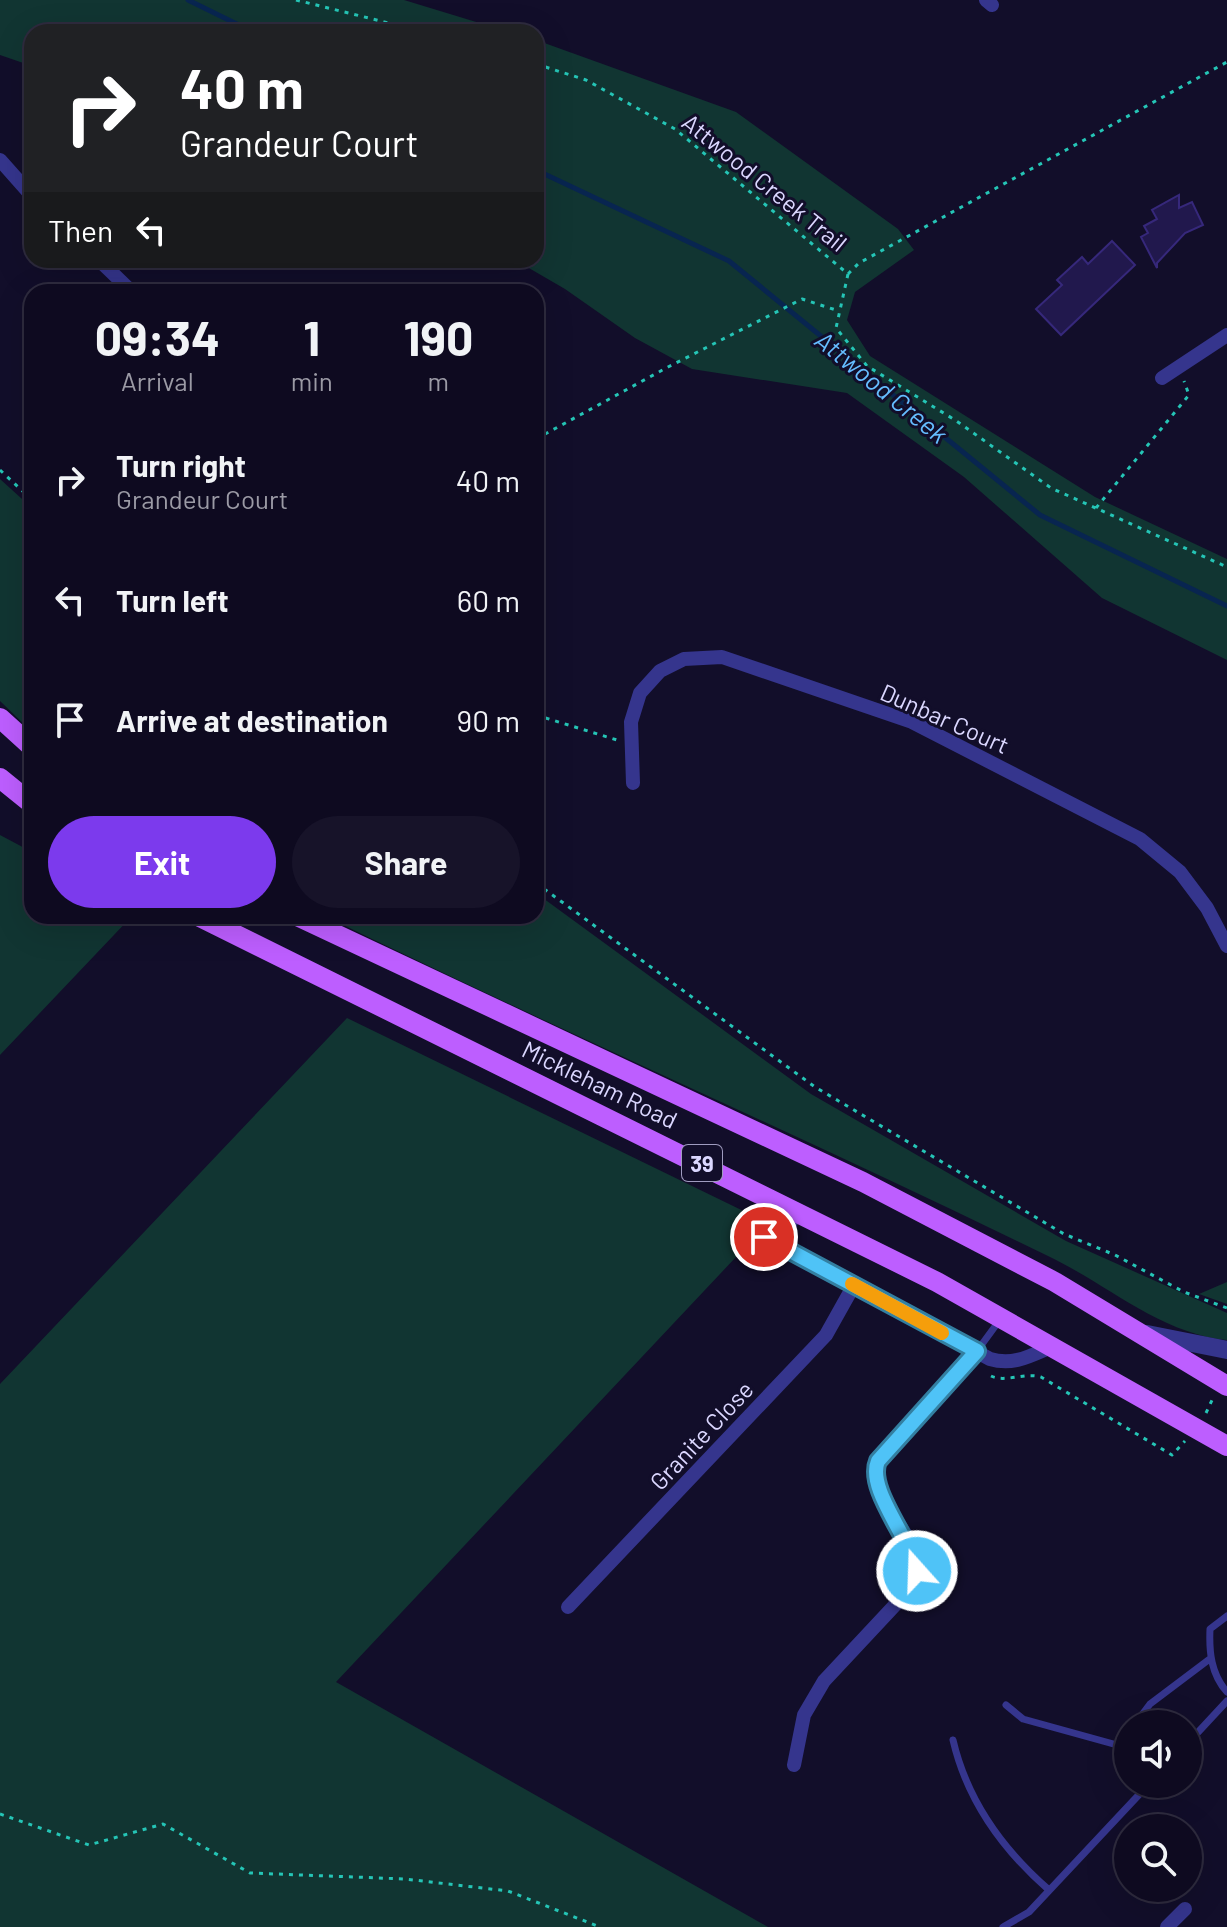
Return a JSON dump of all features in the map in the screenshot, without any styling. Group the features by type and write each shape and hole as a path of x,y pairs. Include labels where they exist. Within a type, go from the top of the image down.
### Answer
{"main road":[{"path":"0,718 24,740"},
{"path":"0,778 24,798"},
{"name":"Mickleham Road","path":"214,924 796,1210 1001,1317 1195,1431 1227,1446"},
{"name":"Mickleham Road","path":"314,924 863,1182 1011,1257 1144,1333 1226,1385"}],"street":[{"path":"0,160 24,187"},
{"path":"107,268 124,284"},
{"path":"1162,378 1227,335"},
{"name":"Dunbar Court","path":"633,783 631,722 640,693 660,671 684,659 722,657 912,722 1140,839 1180,872 1207,908 1227,946"},
{"path":"781,1246 796,1210"},
{"path":"764,1237 996,1361 1021,1360 1051,1347"},
{"name":"Granite Close","path":"568,1607 826,1335 854,1285"},
{"path":"1144,1333 1227,1350"},
{"path":"794,1765 804,1715 824,1681 910,1589 917,1571 914,1554 878,1487 874,1469 977,1351"},
{"path":"1167,1927 1185,1909"}],"lane":[{"path":"977,1351 1001,1317"},
{"path":"1227,1616 1210,1629 1211,1658 1217,1681 1227,1692"},
{"path":"1146,1710 1211,1658"},
{"path":"1202,1728 1227,1701"},
{"path":"1006,1705 1023,1719 1114,1743"},
{"path":"953,1740 967,1785 993,1830 1049,1890"},
{"path":"1003,1927 1029,1912 1136,1798"}],"path":[{"path":"296,0 393,24"},
{"path":"848,274 859,263 1227,62"},
{"name":"Attwood Creek Trail","path":"544,67 586,80 675,129 848,274 839,311"},
{"path":"544,435 802,299 839,311 836,328 867,366 955,420 1051,488 1227,567"},
{"path":"1096,508 1189,395 1180,366"},
{"path":"0,470 24,492"},
{"path":"544,718 632,745"},
{"path":"544,889 815,1087 1064,1234 1115,1255 1184,1292 1227,1308"},
{"path":"996,1361 991,1378 1041,1377 1172,1455 1195,1431 1226,1385"},
{"path":"0,1814 89,1845 163,1824 250,1873 405,1879 508,1891 600,1927"}],"green space":[{"path":"0,0 404,0 483,24 24,24 24,63 0,55"},
{"path":"544,43 736,112 898,229 914,250 855,292 847,320 870,356 1095,497 1227,559 1227,660 1102,598 964,477 847,393 692,369 635,338 529,268 544,268"},
{"path":"0,479 24,501 24,724 0,701"},
{"path":"0,835 24,848 24,924 124,924 0,1055"},
{"path":"544,899 811,1094 1066,1241 1227,1313 1227,1340 1203,1336 1157,1318 1048,1256 342,924 544,924"},
{"path":"347,1018 768,1223 336,1682 768,1927 0,1927 0,1384"},
{"path":"1227,1282 1227,1304 1199,1294"}],"building":[{"path":"1179,195 1179,208 1192,202 1203,225 1185,233 1157,263 1157,268 1141,237 1148,233 1144,226 1157,219 1152,210"},
{"path":"1112,241 1135,265 1061,335 1036,309 1062,285 1057,280 1082,257 1088,264"}],"waterway":[{"name":"Attwood Creek","path":"188,0 237,24"},
{"name":"Attwood Creek","path":"544,174 729,261 1040,515 1227,606"}],"slow traffic":[{"path":"852,1284 942,1333"}],"route":[{"path":"764,1237 977,1351 874,1469 878,1487 914,1554 917,1571"}]}
